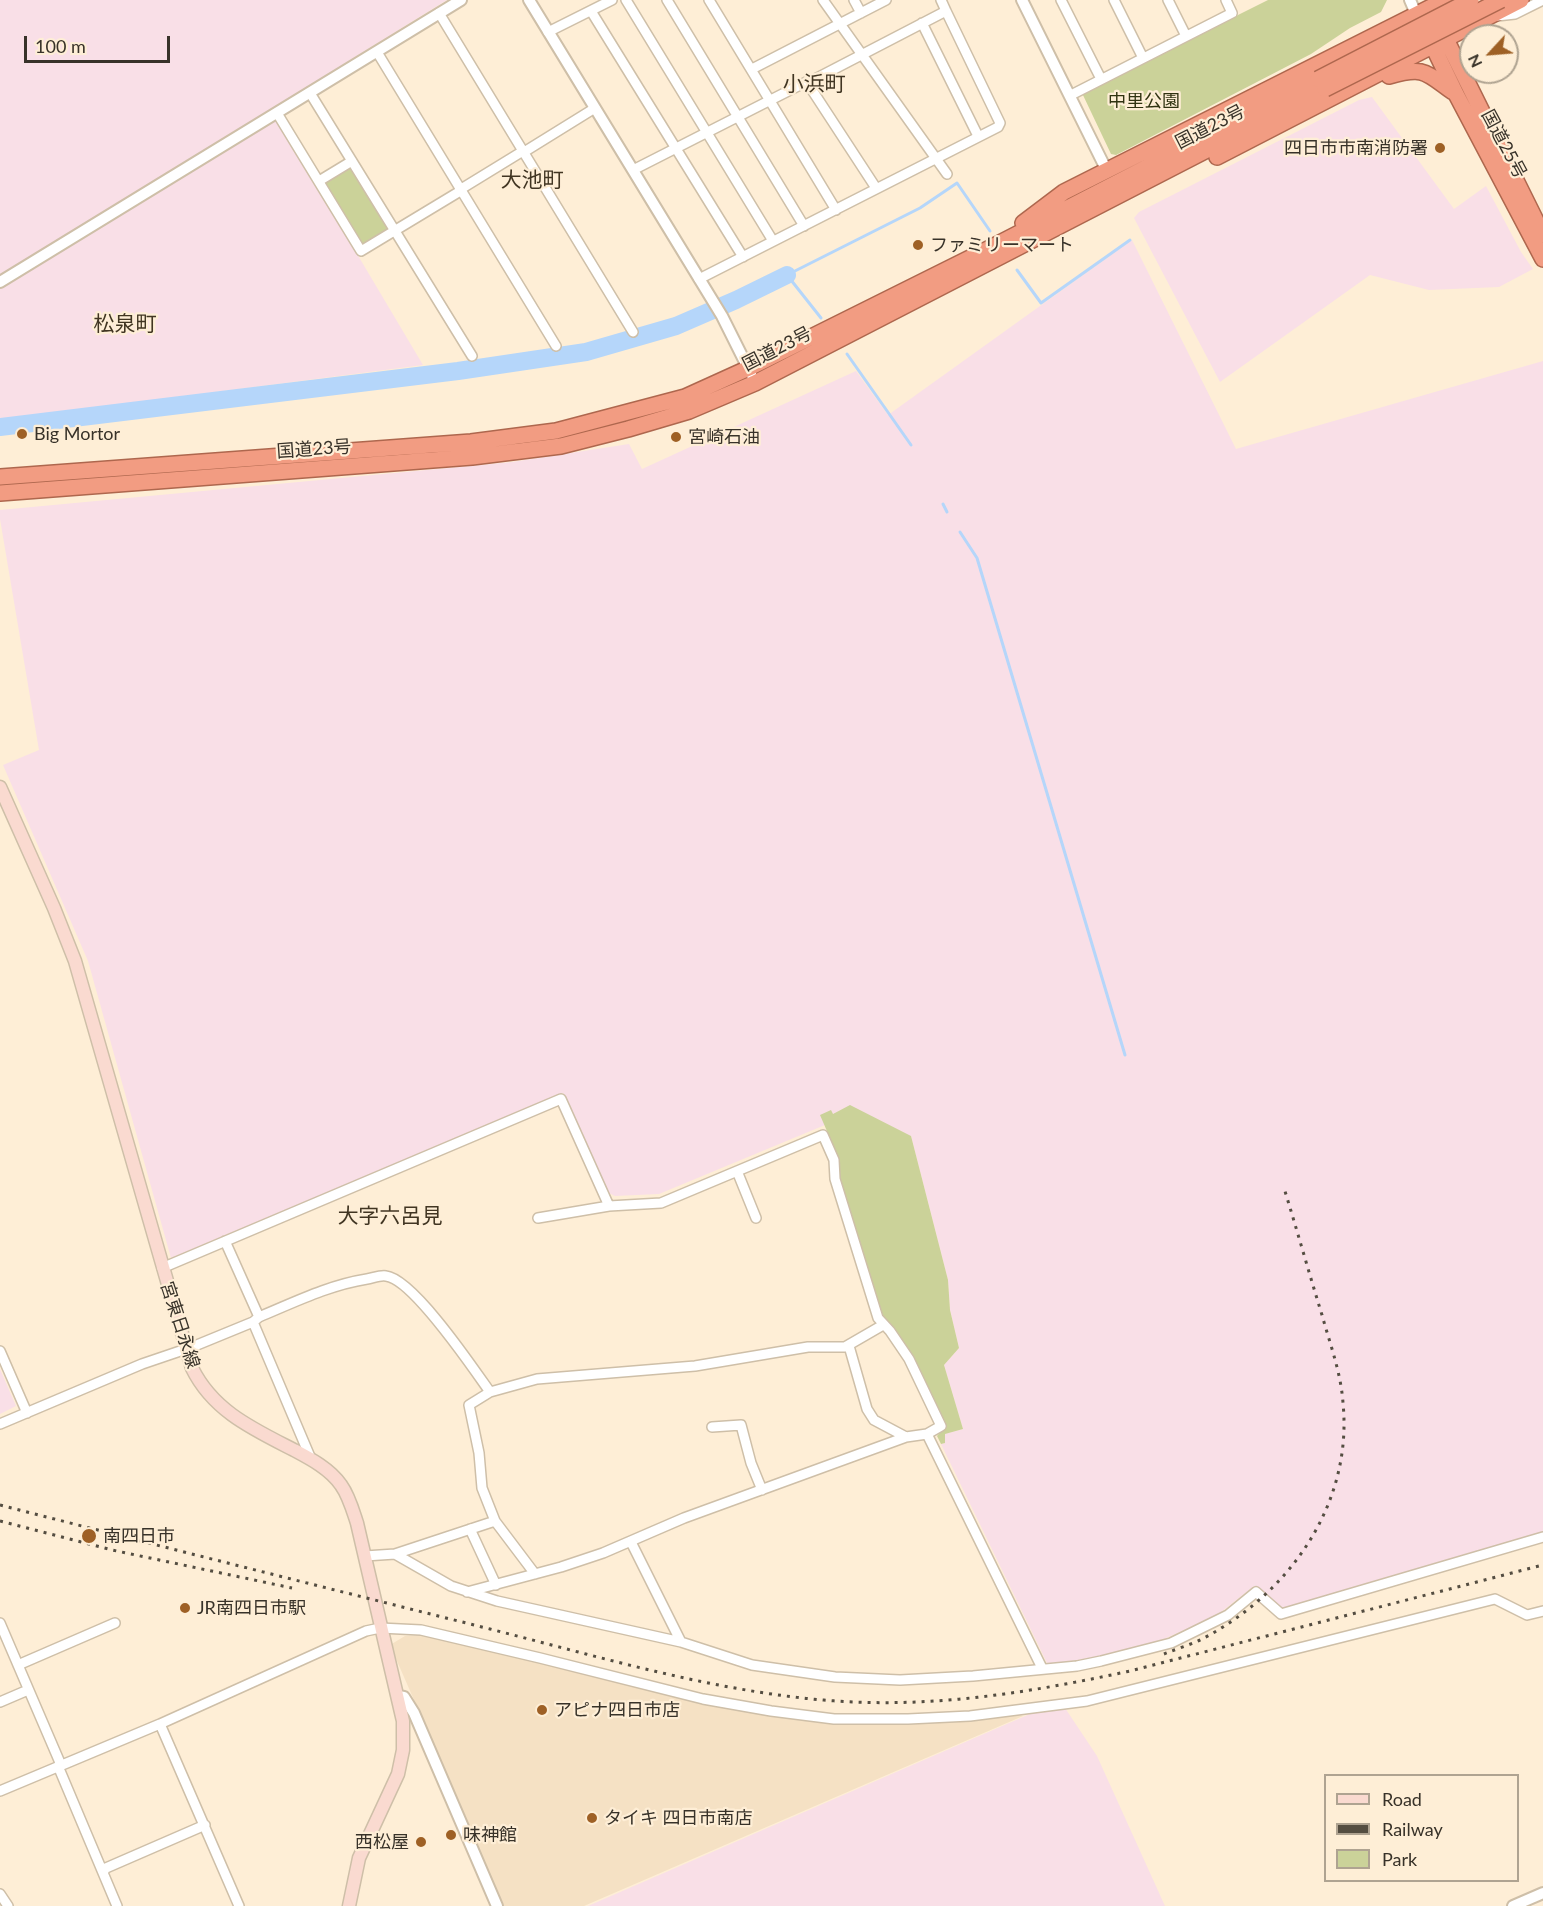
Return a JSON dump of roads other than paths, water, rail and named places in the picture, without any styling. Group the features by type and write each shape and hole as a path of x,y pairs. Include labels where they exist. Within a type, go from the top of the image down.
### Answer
{"highway":[{"path":"995,253 1064,192 1419,5 1445,0"},
{"name":"国道23号","path":"0,493 472,457 561,446 688,411 1322,84 1471,0"},
{"name":"国道23号","path":"1322,84 1501,0"},
{"path":"995,253 1124,204 1521,0"},
{"name":"国道25号","path":"1419,5 1543,235"},
{"name":"国道25号","path":"1440,43 1456,94 1543,259"},
{"path":"1374,77 1389,76 1407,70 1420,71 1436,78 1456,94"},
{"name":"国道23号","path":"0,477 471,442 556,431 685,397 752,376"}],"main road":[{"name":"宮東日永線","path":"0,787 75,961 185,1348 197,1379 224,1410 248,1426 311,1459 333,1476 346,1493 355,1517 398,1696 403,1721 403,1750 398,1774 359,1858 349,1906"}],"street":[{"path":"0,282 461,0"},
{"path":"530,0 722,316 752,376"},
{"path":"548,32 612,0"},
{"path":"626,0 773,241"},
{"path":"667,0 804,226"},
{"path":"709,0 836,210"},
{"path":"823,0 947,174"},
{"path":"854,0 861,13"},
{"path":"752,69 886,0"},
{"path":"699,279 998,127 1000,123 940,0"},
{"path":"1022,0 1107,171"},
{"path":"1061,0 1101,79"},
{"path":"1114,0 1143,58"},
{"path":"1168,0 1186,36"},
{"path":"1071,95 1232,13 1226,0"},
{"path":"1489,16 1515,14 1543,0"},
{"path":"591,10 743,257"},
{"path":"633,170 946,11"},
{"path":"439,13 633,332"},
{"path":"922,23 978,136"},
{"path":"377,52 556,346"},
{"path":"810,81 812,90 876,188"},
{"path":"310,93 472,356"},
{"path":"277,112 361,251 595,108"},
{"path":"319,181 352,161"},
{"path":"162,1268 561,1099 609,1206"},
{"path":"468,1592 561,1568 631,1542 684,1518 906,1437 927,1434 941,1426 909,1359 878,1318 835,1179 834,1160 823,1135 661,1203 609,1206 538,1218"},
{"path":"737,1171 756,1218"},
{"path":"225,1241 311,1459"},
{"path":"0,1424 344,1282 385,1276 396,1279 428,1310 490,1392"},
{"path":"535,1574 495,1521 482,1488 479,1454 469,1405 490,1392 537,1379 695,1366 808,1347 849,1346 883,1325"},
{"path":"849,1346 867,1409 874,1419 906,1437"},
{"path":"0,1351 27,1413"},
{"path":"712,1427 741,1425 751,1463 762,1490"},
{"path":"927,1434 1042,1668"},
{"path":"365,1556 395,1554 495,1521"},
{"path":"470,1529 496,1585"},
{"path":"395,1554 436,1579 497,1601 681,1642 752,1665 876,1680 973,1676 1085,1665 1171,1643 1228,1615 1256,1592 1281,1614 1543,1538"},
{"path":"631,1542 681,1642"},
{"path":"0,1791 160,1724 366,1631 380,1628 421,1630 703,1699 748,1707 834,1719 908,1719 970,1716 1087,1701 1496,1599 1527,1615 1543,1611"},
{"path":"0,1623 3,1641 18,1665 117,1906"},
{"path":"18,1665 115,1623"},
{"path":"0,1702 28,1690"},
{"path":"398,1696 404,1697 414,1713 497,1906"},
{"path":"160,1724 238,1906"},
{"path":"103,1872 106,1868 205,1825"},
{"path":"1513,1906 1543,1893"},
{"path":"0,1894 8,1906"}],"waterway":[{"path":"821,318 787,275 920,208 957,183 990,231"},
{"path":"1017,270 1041,303 1130,240"},
{"path":"0,427 458,371 586,352 676,326 787,275"},
{"path":"847,354 911,445"},
{"path":"943,504 947,512"},
{"path":"960,532 977,558 1125,1055"}],"railway":[{"path":"1164,1654 1202,1639 1233,1620 1262,1597 1287,1571 1309,1542 1326,1510 1337,1476 1343,1440 1343,1403 1340,1381 1284,1188"},
{"path":"0,1505 662,1673 792,1697 873,1703 947,1700 1021,1692 1094,1679 1543,1565"},
{"path":"0,1521 112,1550 292,1588"}],"place":[{"name":"四日市市南消防署","path":"1440,148"},
{"name":"ファミリーマート","path":"918,245"},
{"name":"Big Mortor","path":"22,434"},
{"name":"宮崎石油","path":"676,437"},
{"name":"南四日市","path":"89,1536"},
{"name":"JR南四日市駅","path":"185,1608"},
{"name":"アピナ四日市店","path":"542,1710"},
{"name":"タイキ 四日市南店","path":"592,1818"},
{"name":"味神館","path":"451,1835"},
{"name":"西松屋","path":"421,1842"}],"district":[{"name":"小浜町","path":"814,84"},
{"name":"大池町","path":"532,180"},
{"name":"松泉町","path":"125,324"},
{"name":"大字六呂見","path":"390,1216"}],"park label":[{"name":"中里公園","path":"1144,101"}]}
